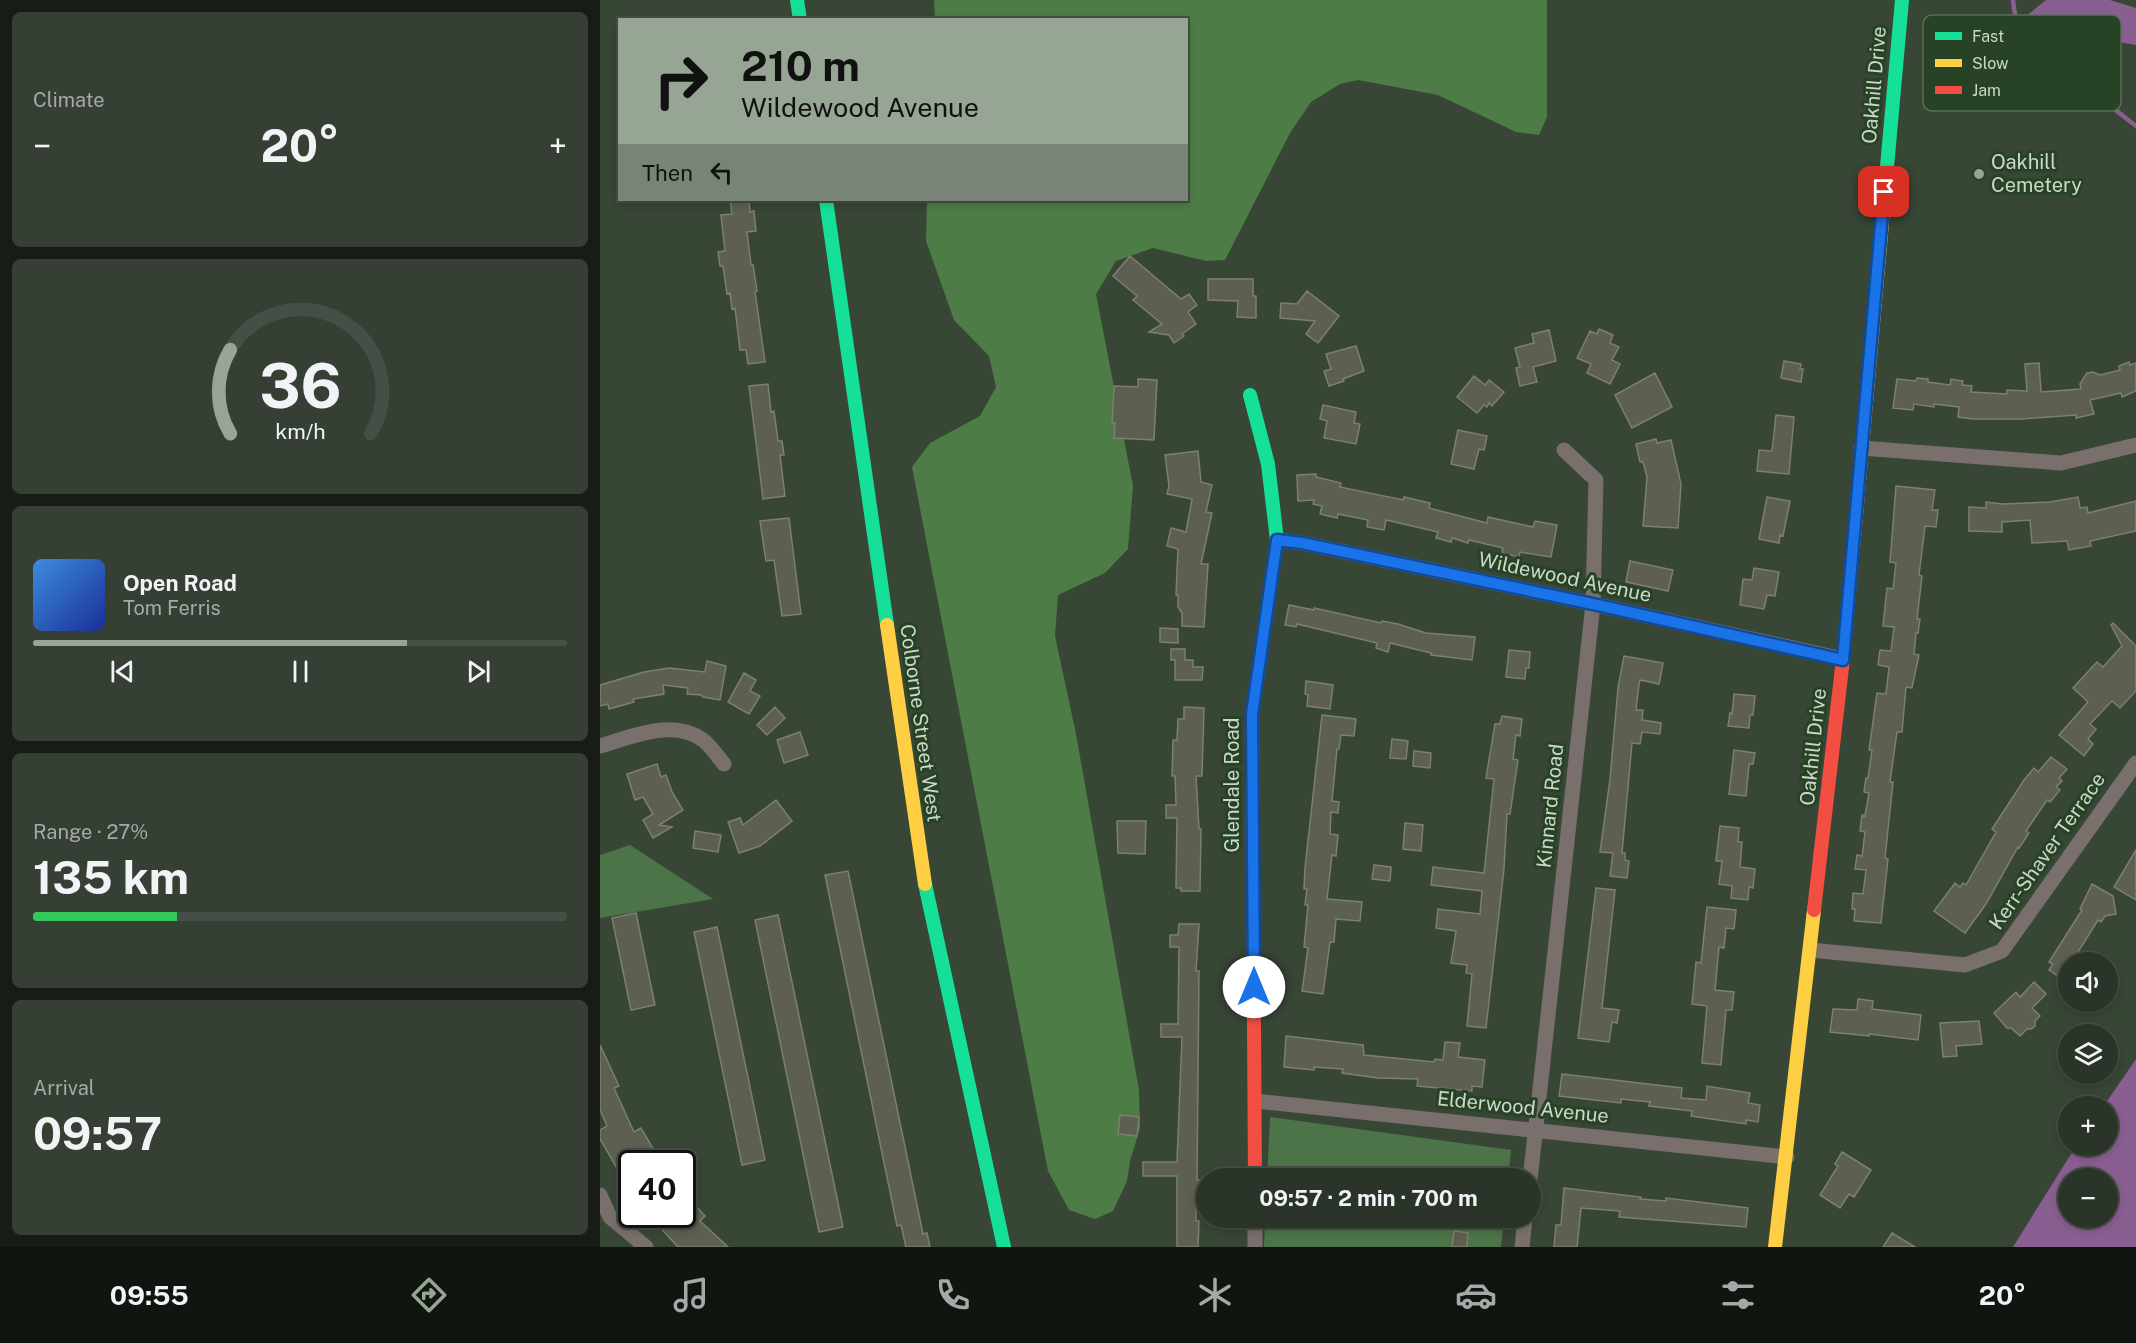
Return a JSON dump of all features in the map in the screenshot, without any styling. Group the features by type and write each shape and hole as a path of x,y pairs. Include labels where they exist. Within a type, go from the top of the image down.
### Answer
{"street":[{"path":"797,0 800,18"},
{"name":"Oakhill Drive","path":"1775,1247 1843,660 1902,0"},
{"name":"Colborne Street West","path":"826,201 921,862 1004,1247"},
{"name":"Glendale Road","path":"1250,395 1268,464 1277,540 1252,714 1255,1168"},
{"path":"1861,448 2061,463 2136,445"},
{"name":"Kinnard Road","path":"1531,1168 1593,604 1596,480 1564,450"},
{"name":"Wildewood Avenue","path":"1277,540 1302,543 1593,604 1843,660"},
{"path":"600,746 660,730 680,730 705,740 724,764"},
{"name":"Kerr-Shaver Terrace","path":"1810,950 1965,965 2002,951 2136,763"},
{"name":"Elderwood Avenue","path":"1255,1101 1787,1157"},
{"path":"600,1195 610,1217 645,1247"},
{"path":"1255,1228 1255,1247"},
{"path":"1522,1247 1524,1228"}],"green space":[{"path":"934,0 1547,0 1547,117 1539,135 1516,132 1438,95 1358,80 1340,84 1311,102 1290,133 1225,260 1206,261 1153,248 1116,261 1096,294 1133,486 1128,549 1105,573 1058,595 1055,636 1076,734 1139,1090 1140,1128 1130,1161 1127,1181 1113,1211 1095,1219 1069,1210 1048,1171 912,467 930,443 980,416 996,387 989,356 954,320 926,241 927,201 1188,201 1188,18 935,18"},
{"path":"630,845 713,899 600,918 600,855"},
{"path":"1270,1117 1511,1150 1509,1168 1268,1168"},
{"path":"1265,1228 1503,1228 1501,1247 1264,1247"}],"shaded area":[{"path":"2046,0 2110,0 2136,8 2136,45 2121,42 2121,15 2027,15"},
{"path":"2136,1059 2136,1247 2013,1247 2058,1175 2058,1228 2118,1228 2118,1168 2062,1168 2070,1156 2118,1156 2118,1096 2111,1096"}],"building":[{"path":"730,201 749,201 750,212 754,211 756,231 747,232 757,291 755,292 765,362 748,364 746,350 740,350 735,308 732,309 730,293 727,294 723,266 720,266 718,252 725,251 721,215 732,214"},
{"path":"1130,256 1181,299 1189,294 1197,305 1188,312 1196,324 1174,343 1169,335 1149,332 1162,324 1133,300 1137,296 1113,276"},
{"path":"1208,279 1253,279 1256,318 1237,317 1238,301 1208,300"},
{"path":"1307,291 1339,316 1318,343 1306,334 1315,321 1280,318 1281,303 1297,304"},
{"path":"1599,329 1613,335 1610,343 1619,347 1612,360 1620,364 1610,384 1587,373 1591,364 1577,358 1590,331 1597,334"},
{"path":"1549,330 1556,361 1533,367 1537,382 1520,386 1516,368 1520,367 1515,348 1534,343 1532,334"},
{"path":"1356,346 1364,371 1329,386 1324,371 1331,369 1326,354"},
{"path":"1784,361 1801,364 1800,369 1803,369 1801,382 1781,378"},
{"path":"2129,362 2130,365 2136,363 2136,391 2122,397 2121,393 2090,400 2094,414 2076,418 2076,415 2022,419 1973,419 1958,417 1959,407 1914,404 1913,410 1893,408 1897,379 1916,381 1917,378 1928,379 1928,382 1950,385 1951,379 1963,381 1962,385 1972,386 1971,392 2007,394 2007,390 2027,391 2025,364 2039,363 2041,392 2081,389 2080,384 2087,373 2093,372 2100,375 2120,370 2119,366"},
{"path":"1655,373 1672,407 1632,428 1615,395"},
{"path":"1474,376 1485,385 1489,380 1504,392 1492,406 1489,403 1487,407 1484,405 1477,413 1457,397"},
{"path":"1138,379 1157,380 1154,440 1114,438 1115,423 1112,423 1114,386 1138,387"},
{"path":"768,384 771,412 774,411 778,441 782,441 784,455 780,455 785,496 763,499 749,386"},
{"path":"1323,405 1356,412 1354,423 1360,424 1356,444 1324,438 1327,421 1320,419"},
{"path":"1776,415 1794,417 1789,474 1757,471 1759,450 1772,451"},
{"path":"1458,430 1487,436 1484,450 1479,449 1474,469 1451,464"},
{"path":"1656,439 1657,443 1671,440 1681,484 1678,528 1643,526 1647,477 1643,462 1640,462 1636,444"},
{"path":"1198,451 1201,482 1212,485 1206,512 1212,513 1201,564 1208,564 1204,627 1182,626 1182,613 1178,607 1178,595 1176,595 1178,549 1167,546 1171,528 1186,532 1192,499 1167,494 1169,486 1165,455"},
{"path":"1316,474 1316,477 1341,483 1340,487 1430,503 1429,508 1487,523 1488,517 1533,527 1535,521 1557,525 1551,557 1520,552 1519,557 1502,553 1503,548 1469,540 1468,543 1452,538 1451,542 1436,538 1438,532 1386,520 1384,530 1367,527 1368,520 1338,514 1337,518 1320,514 1322,506 1313,504 1314,500 1298,501 1297,475"},
{"path":"1896,486 1935,490 1932,510 1938,510 1936,527 1925,526 1919,575 1922,576 1917,619 1920,619 1914,654 1919,655 1912,688 1906,687 1902,732 1897,732 1890,782 1893,782 1881,923 1854,921 1855,909 1852,909 1853,893 1863,894 1866,870 1855,869 1857,855 1862,856 1865,832 1860,831 1869,793 1864,792 1872,750 1869,750 1877,693 1886,694 1889,667 1878,665 1880,650 1891,651 1894,627 1883,626 1887,588 1893,589 1896,563 1890,562"},
{"path":"1767,497 1790,501 1783,536 1780,535 1779,543 1759,539"},
{"path":"2078,497 2080,508 2087,507 2088,513 2136,501 2136,531 2090,541 2091,546 2069,550 2067,541 2032,543 2030,520 2002,522 2002,532 1969,531 1969,507 1986,508 1986,502 2002,504 2050,502"},
{"path":"789,518 801,614 782,616 774,560 766,561 760,521"},
{"path":"1630,561 1673,570 1668,591 1626,582"},
{"path":"1754,568 1779,572 1775,596 1767,595 1764,609 1740,605 1743,579 1752,580"},
{"path":"1289,605 1314,610 1314,608 1381,623 1382,621 1398,624 1426,633 1475,637 1472,660 1431,655 1431,653 1390,643 1388,652 1376,648 1377,643 1297,624 1296,627 1285,625"},
{"path":"2113,623 2136,646 2136,691 2120,708 2112,701 2090,724 2096,729 2088,739 2093,744 2084,756 2059,735 2088,702 2073,688 2097,662 2103,667 2122,646 2111,625"},
{"path":"1160,628 1178,629 1178,643 1160,642"},
{"path":"1171,649 1185,649 1185,660 1193,660 1193,667 1203,667 1202,680 1175,680 1175,660 1171,660"},
{"path":"1509,650 1530,652 1529,668 1526,668 1525,679 1506,677"},
{"path":"1624,656 1663,663 1659,684 1640,680 1639,684 1636,710 1643,710 1642,720 1661,723 1660,734 1642,732 1640,744 1632,743 1622,853 1625,853 1625,860 1629,861 1627,878 1610,876 1613,853 1600,852 1610,779 1618,688"},
{"path":"707,661 726,666 720,700 687,694 688,688 663,685 664,694 633,699 634,702 609,709 608,704 600,706 600,685 644,672 669,668 705,672"},
{"path":"744,673 756,680 750,691 760,696 749,714 728,702"},
{"path":"1306,681 1333,685 1330,709 1307,706"},
{"path":"1734,694 1755,696 1749,728 1728,726"},
{"path":"775,707 785,718 767,735 757,725"},
{"path":"1184,707 1204,708 1202,776 1196,776 1199,829 1201,829 1200,891 1181,891 1181,888 1176,888 1177,818 1166,818 1166,805 1176,805 1175,776 1172,776 1173,740 1177,740 1178,719 1184,719"},
{"path":"1322,715 1356,719 1354,736 1341,735 1339,749 1337,749 1332,801 1339,802 1338,813 1331,812 1330,834 1338,835 1336,856 1332,855 1327,899 1362,902 1360,921 1336,919 1334,942 1330,942 1323,994 1302,991 1308,948 1304,947 1308,905 1305,905 1307,889 1304,889 1305,868"},
{"path":"1502,716 1522,719 1520,736 1516,735 1513,759 1518,760 1510,814 1507,814 1504,869 1486,1028 1467,1026 1472,974 1466,973 1467,965 1451,963 1456,931 1436,928 1438,909 1480,914 1482,891 1431,885 1433,867 1484,873 1494,779 1486,778 1495,724 1500,724"},
{"path":"800,732 808,755 784,763 777,740"},
{"path":"1392,739 1408,741 1406,759 1390,758"},
{"path":"1734,750 1755,753 1753,764 1749,764 1746,796 1729,794"},
{"path":"1414,751 1431,753 1430,768 1413,766"},
{"path":"2051,757 2067,769 2059,778 2062,781 2056,787 2060,790 2050,802 2047,800 2026,831 2029,833 2018,847 1986,904 1965,933 1934,911 1955,883 1960,887 1963,883 1966,885 1996,832 1992,829 2024,780 2034,768 2038,772"},
{"path":"657,764 661,777 666,775 672,792 683,810 659,825 672,827 653,838 643,820 653,814 643,797 635,800 627,774"},
{"path":"776,800 792,821 760,846 739,853 728,822 740,818 743,825"},
{"path":"1117,821 1146,821 1145,854 1118,853"},
{"path":"1405,823 1423,825 1421,851 1403,849"},
{"path":"1720,826 1739,828 1738,842 1742,842 1740,867 1755,869 1753,888 1749,887 1748,900 1731,898 1732,886 1719,884 1722,861 1716,861"},
{"path":"695,831 721,835 718,852 693,848"},
{"path":"2136,850 2136,900 2114,887"},
{"path":"1374,865 1391,867 1390,881 1372,879"},
{"path":"848,871 923,1234 927,1233 930,1247 906,1247 901,1225 897,1226 825,875"},
{"path":"2092,884 2113,896 2116,914 2105,916 2101,922 2098,920 2078,952 2058,952 2058,976 2049,970 2053,964 2049,962 2082,910 2080,909"},
{"path":"1596,888 1615,890 1602,1008 1619,1010 1617,1023 1612,1022 1609,1042 1578,1038"},
{"path":"1707,907 1736,910 1734,929 1726,928 1724,948 1719,947 1715,990 1734,992 1732,1010 1726,1010 1721,1065 1702,1063 1707,1006 1692,1004 1696,962 1701,963"},
{"path":"636,913 655,1005 631,1010 612,918"},
{"path":"778,915 843,1227 819,1232 755,920"},
{"path":"1179,924 1199,924 1196,971 1199,971 1196,1168 1198,1247 1177,1247 1177,1176 1143,1176 1143,1162 1177,1162 1182,1037 1161,1037 1161,1024 1178,1024 1179,947 1170,947 1170,935 1178,935"},
{"path":"717,927 765,1160 742,1165 694,932"},
{"path":"2034,982 2046,994 2032,1008 2040,1016 2035,1021 2035,1026 2027,1029 2020,1036 2011,1028 2007,1028 1994,1013 2016,992 2020,997"},
{"path":"1858,999 1873,1001 1872,1009 1921,1015 1918,1040 1830,1032 1833,1009 1857,1010"},
{"path":"1979,1021 1982,1044 1956,1046 1957,1056 1943,1057 1940,1023"},
{"path":"1286,1036 1363,1045 1364,1055 1434,1062 1435,1059 1443,1060 1445,1042 1460,1043 1458,1057 1485,1060 1482,1087 1472,1086 1472,1091 1417,1086 1418,1079 1378,1078 1342,1073 1343,1069 1314,1067 1314,1070 1284,1067"},
{"path":"600,1045 619,1086 614,1088 634,1132 641,1128 654,1150 618,1150 618,1170 600,1139 600,1130 607,1126 600,1110"},
{"path":"1562,1074 1682,1088 1681,1098 1706,1100 1707,1086 1750,1093 1748,1103 1760,1105 1758,1122 1746,1120 1746,1124 1691,1116 1692,1111 1649,1106 1650,1102 1621,1099 1621,1103 1559,1096"},
{"path":"1120,1115 1139,1117 1137,1136 1118,1134"},
{"path":"1842,1152 1871,1170 1854,1197 1849,1194 1840,1208 1820,1195 1838,1166 1835,1164"},
{"path":"1564,1188 1641,1197 1640,1199 1666,1201 1666,1198 1748,1208 1746,1227 1619,1217 1620,1211 1581,1208 1577,1247 1554,1247 1556,1225 1561,1225"},
{"path":"696,1206 705,1216 700,1221 728,1247 678,1247 661,1228 696,1228"},
{"path":"1454,1231 1468,1233 1467,1247 1452,1247"},
{"path":"1892,1233 1915,1247 1883,1247"}],"waterway":[{"path":"2013,0 2015,15"},
{"path":"2117,111 2136,126"}],"traffic: fast":[{"path":"797,0 800,18"},
{"path":"1885,189 1902,0"},
{"path":"826,201 887,625"},
{"path":"1250,395 1268,464 1277,540 1252,715 1253,875"},
{"path":"925,884 1004,1247"}],"traffic: slow":[{"path":"1853,549 1885,189"},
{"path":"887,625 925,884"},
{"path":"1775,1247 1814,910"}],"traffic: jam":[{"path":"1814,910 1843,659 1853,549"},
{"path":"1253,875 1255,1168"}],"place":[{"name":"Oakhill Cemetery","path":"1979,174"}],"route":[{"path":"1254,987 1252,714 1277,540 1302,543 1593,604 1843,660 1884,192"}]}
